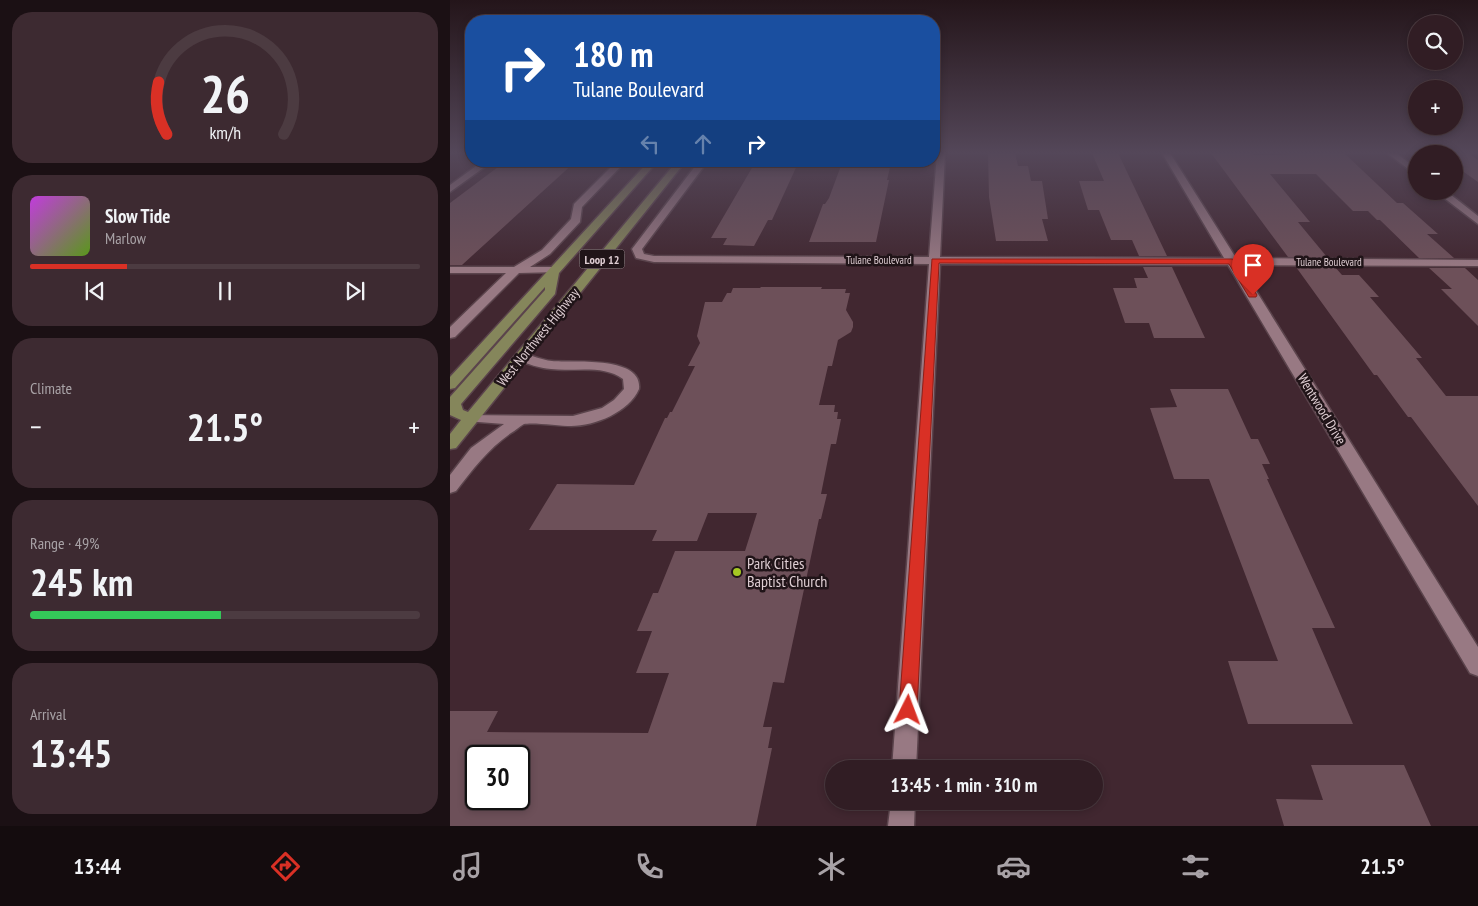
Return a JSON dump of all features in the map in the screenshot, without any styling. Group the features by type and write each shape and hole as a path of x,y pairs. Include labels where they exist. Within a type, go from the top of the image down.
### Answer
{"main road":[{"name":"Loop 12","path":"450,385 626,192"},
{"name":"West Northwest Highway","path":"450,444 657,192"},
{"path":"471,418 456,414 453,403 551,291 554,271"}],"street":[{"path":"450,334 516,270 546,252 576,220 577,206 591,192"},
{"name":"Tulane Boulevard","path":"681,192 637,249 640,256 654,259 1478,262"},
{"path":"905,760 939,192"},
{"name":"Wentwood Drive","path":"1189,192 1478,666"},
{"path":"1451,200 1478,221"},
{"path":"450,270 554,271"},
{"path":"471,418 573,421 589,419 617,406 632,388 632,380 627,374 618,369 551,365 522,357"},
{"path":"450,487 477,452 520,420"},
{"path":"901,826 902,810"}],"building":[{"path":"465,192 543,192 462,265 450,265 450,203"},
{"path":"738,192 785,192 772,220 768,220 754,246 723,245 727,238 711,238"},
{"path":"831,192 887,192 876,242 809,242 823,204 829,198"},
{"path":"989,192 1044,192 1048,219 1042,219 1048,241 996,241"},
{"path":"1082,192 1136,192 1167,256 1139,256 1132,240 1111,240 1099,210 1088,210"},
{"path":"1240,192 1285,192 1310,222 1298,222 1327,257 1288,257"},
{"path":"1334,192 1385,192 1397,203 1403,203 1438,234 1427,234 1454,258 1419,258 1380,220 1377,220 1368,211 1353,211"},
{"path":"1143,267 1172,267 1205,338 1154,338 1149,323 1125,323 1113,288 1137,288 1134,278 1148,278"},
{"path":"1296,267 1335,267 1342,275 1359,275 1379,297 1370,297 1422,358 1416,358 1446,396 1478,396 1478,506 1411,417 1408,417 1377,375 1374,375"},
{"path":"1429,268 1465,268 1478,280 1478,326 1441,289 1452,289"},
{"name":"Park Cities Baptist Church","path":"822,287 821,289 846,289 845,293 850,293 846,310 853,322 851,332 838,340 832,366 828,366 819,405 835,405 834,412 838,412 837,419 841,419 836,444 831,444 821,494 827,494 821,519 819,519 784,683 773,682 763,727 772,727 768,748 772,748 756,826 450,826 450,711 498,711 487,732 648,733 669,673 636,673 652,631 637,631 653,593 658,593 675,551 745,551 757,513 708,513 697,541 652,541 657,530 529,530 557,484 634,485 665,418 672,412 695,366 688,366 700,343 697,336 705,302 722,302 727,293 731,293 733,288"},
{"path":"1170,389 1228,389 1251,439 1258,439 1270,464 1262,464 1269,479 1267,479 1335,628 1312,628 1353,724 1248,724 1228,661 1278,661 1209,479 1174,479 1150,408 1177,407"},
{"path":"1311,765 1404,765 1431,826 1284,826 1276,799 1323,800"}],"place":[{"name":"Park Cities Baptist Church","path":"737,572"}],"route":[{"path":"908,710 935,260 1232,262 1253,295"}]}
